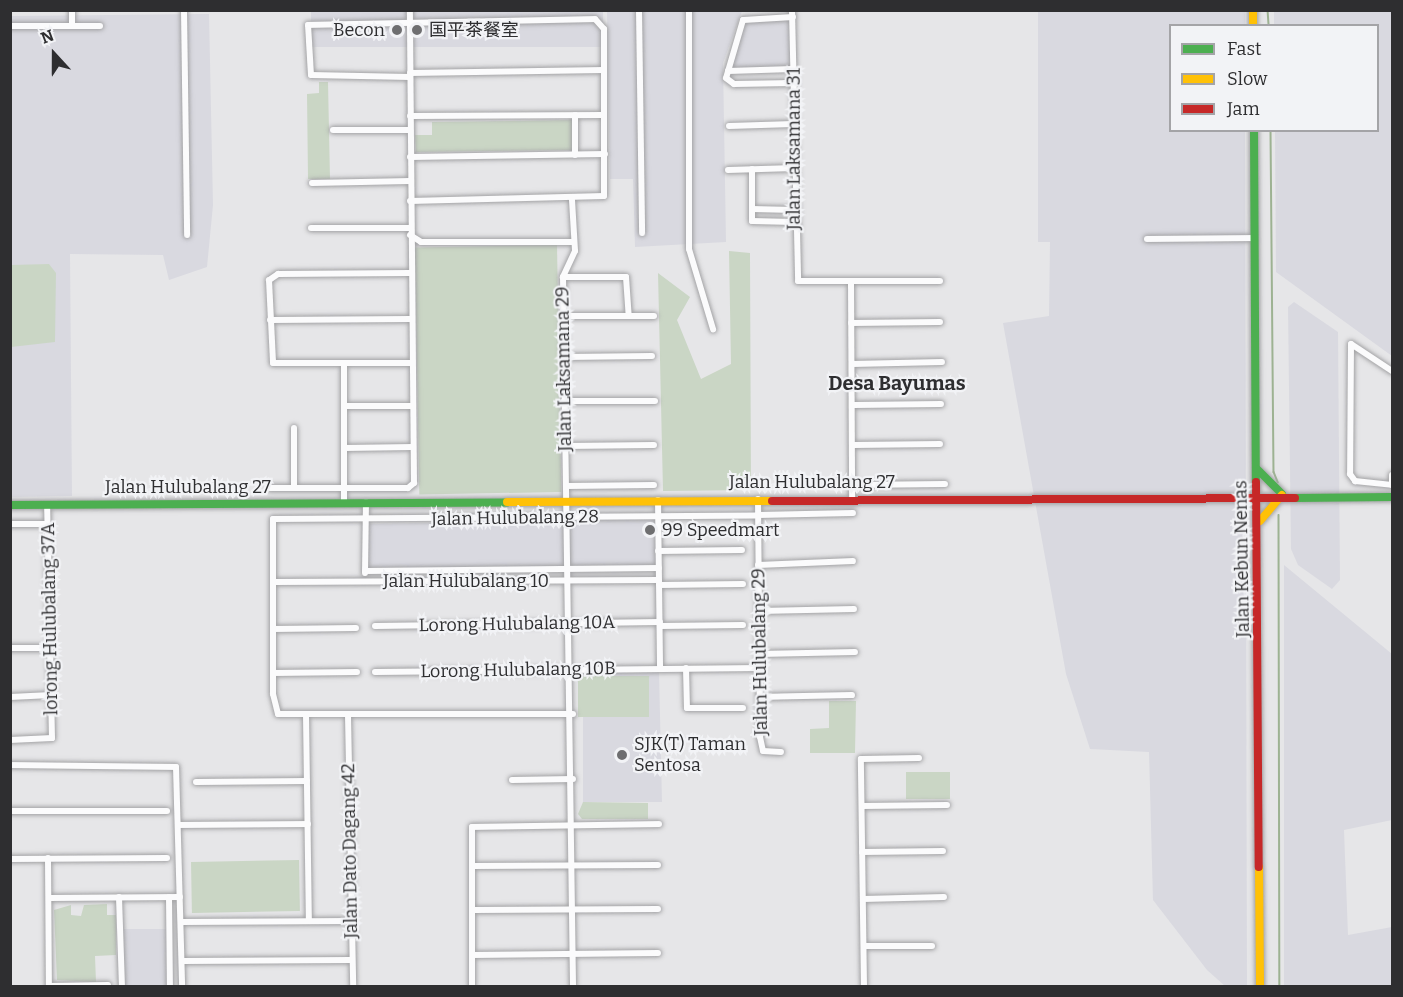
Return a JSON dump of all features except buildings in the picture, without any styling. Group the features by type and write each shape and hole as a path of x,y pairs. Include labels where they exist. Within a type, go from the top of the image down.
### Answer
{"street":[{"path":"72,10 72,26"},
{"path":"184,10 187,235"},
{"path":"270,488 412,487 410,10"},
{"path":"410,201 572,200 604,196 604,29 595,19 594,10"},
{"path":"639,10 642,233"},
{"path":"689,10 689,249 713,328"},
{"path":"793,14 748,17 734,46 726,78 734,84 793,83"},
{"name":"Jalan Laksamana 31","path":"793,14 795,276 804,283 851,282"},
{"path":"595,19 312,21 310,75 604,70"},
{"path":"10,26 100,26"},
{"path":"728,71 793,69"},
{"path":"575,115 575,155"},
{"path":"410,116 604,115"},
{"path":"729,126 793,124"},
{"path":"333,130 410,130"},
{"name":"Jalan Kebun Nenas","path":"1254,132 1259,524 1260,987"},
{"path":"410,157 604,154"},
{"path":"728,170 794,168"},
{"path":"752,169 752,220 794,222"},
{"path":"312,183 410,181"},
{"name":"Jalan Laksamana 29","path":"572,200 574,256 563,277 563,316 573,714 573,987"},
{"path":"752,209 794,210"},
{"path":"311,228 410,231 421,242 574,242"},
{"path":"1147,239 1255,238"},
{"path":"410,273 272,275 270,320 276,364 412,363"},
{"path":"563,277 626,277 629,316"},
{"path":"852,498 854,405 851,282 940,281"},
{"path":"563,316 654,316"},
{"path":"270,320 411,319"},
{"path":"851,323 940,322"},
{"path":"1392,371 1355,343 1350,347 1350,474 1355,481 1392,485 1392,475"},
{"path":"564,357 652,356"},
{"path":"852,364 942,363"},
{"path":"344,364 344,502"},
{"path":"564,401 655,401"},
{"path":"854,405 941,404"},
{"path":"344,406 413,406"},
{"path":"294,428 294,488"},
{"path":"853,445 940,444"},
{"path":"565,446 654,445"},
{"path":"344,448 413,447"},
{"path":"1258,470 1279,495 1259,524"},
{"path":"854,485 945,484"},
{"path":"566,486 654,485"},
{"name":"Jalan Hulubalang 27","path":"10,505 1279,495 1392,497"},
{"name":"Jalan Hulubalang 29","path":"758,499 761,748 781,752"},
{"path":"658,500 660,668"},
{"path":"365,581 366,502"},
{"name":"lorong Hulubalang 37A","path":"10,740 44,740 52,733 47,504"},
{"name":"Jalan Hulubalang 28","path":"273,582 273,519 568,518 853,513"},
{"path":"10,525 48,524"},
{"path":"658,551 742,550"},
{"path":"758,565 854,561"},
{"name":"Jalan Hulubalang 10","path":"366,571 659,568"},
{"name":"Jalan Hulubalang 10","path":"273,582 571,581 743,584"},
{"path":"273,582 275,711 306,715 573,714"},
{"path":"759,611 854,609"},
{"name":"Lorong Hulubalang 10A","path":"375,626 571,623 743,625"},
{"path":"273,629 357,628"},
{"path":"10,648 50,648"},
{"path":"759,654 855,652"},
{"path":"686,668 687,708 743,708"},
{"name":"Lorong Hulubalang 10B","path":"375,672 760,668"},
{"path":"273,673 357,672"},
{"path":"760,697 852,694"},
{"path":"10,697 51,695"},
{"path":"306,715 309,921"},
{"name":"Jalan Dato Dagang 42","path":"348,715 352,987"},
{"path":"864,987 861,759 919,758"},
{"path":"10,765 174,766 180,802 182,987"},
{"path":"512,780 573,779"},
{"path":"195,782 307,781"},
{"path":"862,806 947,805"},
{"path":"10,811 166,811"},
{"path":"180,825 308,824"},
{"path":"472,987 472,827 659,824"},
{"path":"862,852 943,851"},
{"path":"48,858 49,986 108,985"},
{"path":"10,859 167,858"},
{"path":"472,866 658,865"},
{"path":"120,897 122,987"},
{"path":"169,897 170,987"},
{"path":"49,898 180,897"},
{"path":"863,899 944,897"},
{"path":"472,910 658,909"},
{"path":"181,922 351,921"},
{"path":"864,946 932,946"},
{"path":"472,955 658,953"},
{"path":"182,961 351,960"}],"shaded area":[{"path":"311,11 603,11 603,47 311,47"},
{"path":"607,11 742,11 723,63 726,242 635,247 633,179 610,179"},
{"path":"1038,11 1245,11 1245,24 1169,24 1169,132 1245,132 1247,986 1225,986 1207,970 1153,900 1149,752 1090,749 1066,674 1003,323 1049,316 1050,242 1038,242"},
{"path":"1274,11 1392,11 1392,356 1276,272 1275,132 1379,132 1379,24 1274,24"},
{"path":"209,14 213,205 207,267 169,280 163,255 70,254 72,496 11,497 10,16"},
{"path":"790,18 791,68 730,68 745,21"},
{"path":"1294,302 1338,332 1340,580 1332,589 1298,565 1291,549 1288,307"},
{"path":"656,519 657,566 368,571 367,524"},
{"path":"1284,565 1392,654 1392,820 1344,830 1348,935 1392,927 1392,986 1284,986"},
{"name":"SJK(T) Taman Sentosa","path":"659,672 662,802 583,802 583,708 576,674"},
{"path":"122,929 168,929 168,986 122,986"}],"green space":[{"path":"319,82 328,82 330,179 308,179 307,94 319,93"},
{"path":"572,120 572,150 416,152 415,135 432,135 432,122"},
{"path":"557,245 561,492 419,494 415,247"},
{"path":"729,251 750,253 751,490 663,491 658,273 690,297 677,320 701,379 731,364"},
{"path":"49,264 56,273 55,342 11,347 11,265"},
{"path":"578,676 649,676 649,717 578,717"},
{"path":"829,701 856,701 855,753 810,753 810,729 829,728"},
{"path":"906,772 950,772 950,799 906,799"},
{"path":"583,802 648,803 648,819 582,819 578,814"},
{"path":"299,860 300,911 192,913 191,862"},
{"path":"107,904 107,915 116,915 116,955 95,956 96,982 57,980 54,910 71,905 71,915 81,916 84,905"}],"waterway":[{"path":"1268,10 1269,24"},
{"path":"1271,132 1274,472 1278,482"},
{"path":"1279,515 1280,986"}],"traffic: fast":[{"path":"1254,132 1256,482"},
{"path":"1258,470 1282,494"},
{"path":"1295,498 1392,497"},
{"path":"10,505 507,502"}],"traffic: slow":[{"path":"1253,10 1253,24"},
{"path":"1260,521 1282,495"},
{"path":"507,502 772,501"},
{"path":"1259,867 1260,986"}],"traffic: jam":[{"path":"1256,482 1259,867"},
{"path":"772,501 1295,498"}],"place":[{"name":"Becon","path":"397,30"},
{"name":"国平茶餐室","path":"417,30"},
{"name":"99 Speedmart","path":"650,530"},
{"name":"SJK(T) Taman Sentosa","path":"622,755"}],"district":[{"name":"Desa Bayumas","path":"897,383"}]}
